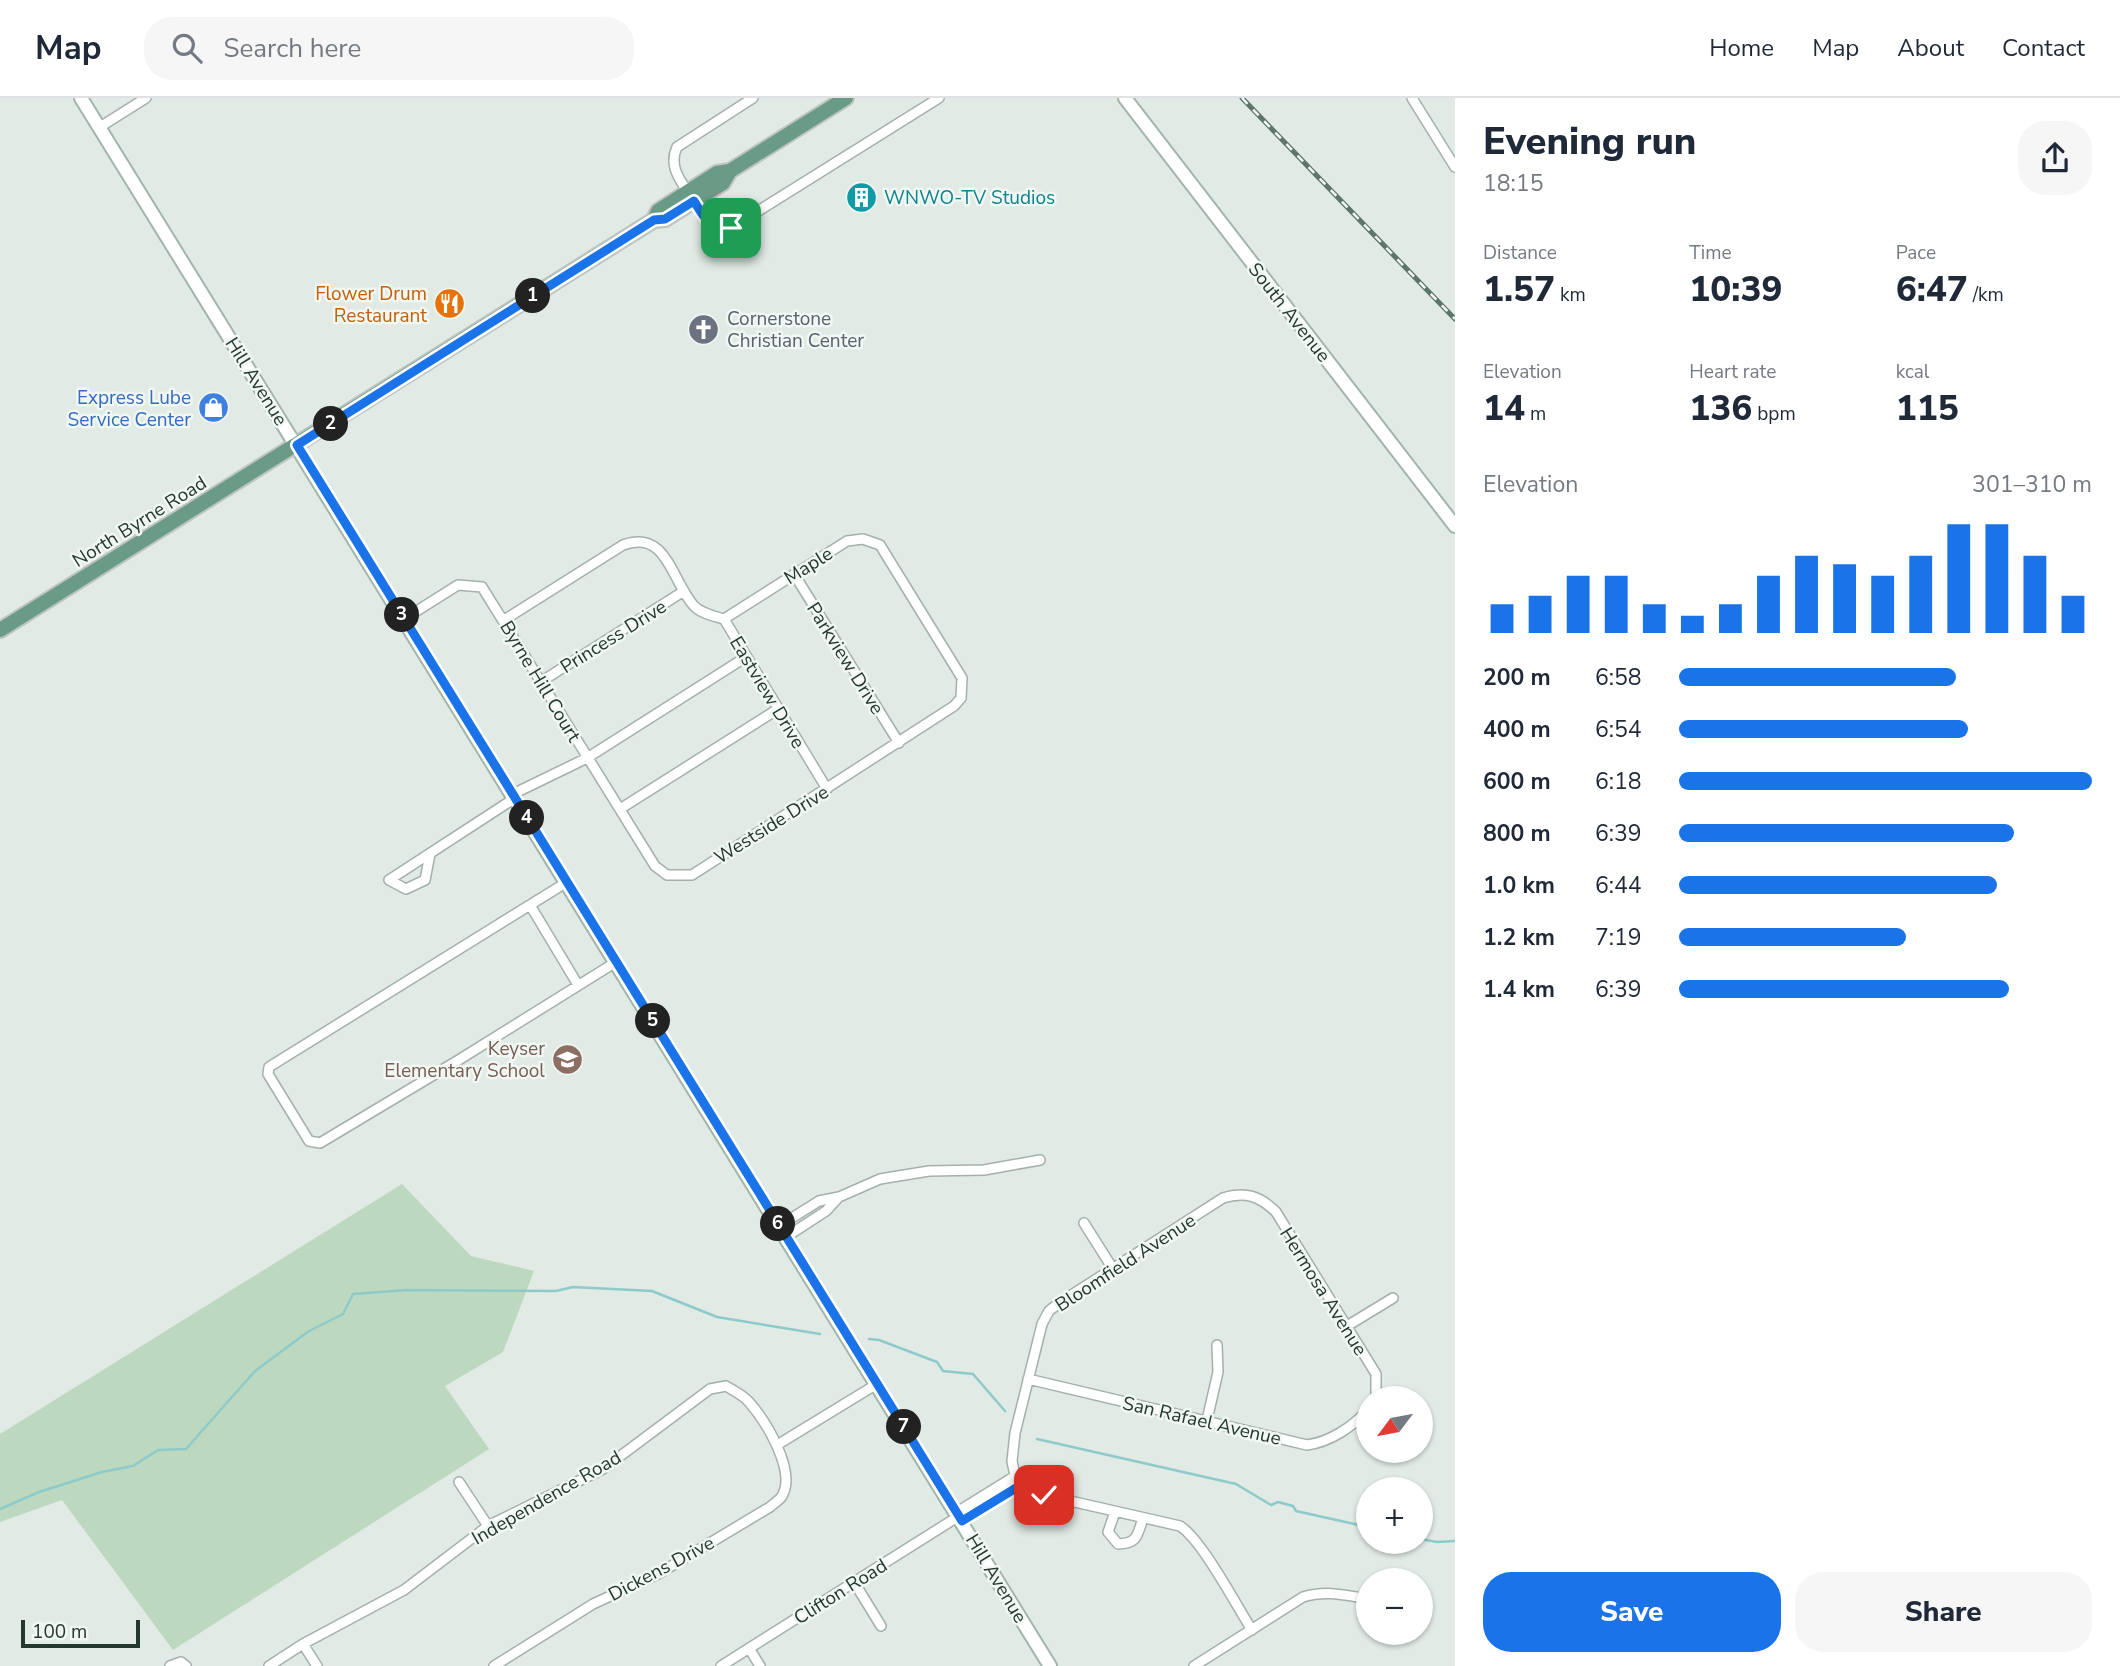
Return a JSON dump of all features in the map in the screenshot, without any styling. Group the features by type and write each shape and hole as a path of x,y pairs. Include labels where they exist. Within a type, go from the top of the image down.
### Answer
{"main road":[{"name":"Hill Avenue","path":"82,98 1050,1666"},
{"name":"North Byrne Road","path":"0,630 654,220 665,219 691,197 723,183 730,171 846,98"},
{"name":"South Avenue","path":"1125,98 1455,526"}],"street":[{"path":"100,127 146,98"},
{"path":"753,98 677,147 673,160 674,169 691,197 714,227 731,228 939,98"},
{"path":"1412,98 1455,167"},
{"name":"Maple","path":"724,619 847,541 863,539 880,545 962,678 961,698 946,711"},
{"name":"Eastview Drive","path":"504,620 623,545 635,541 649,542 661,552 696,608 724,619 827,789"},
{"name":"Parkview Drive","path":"794,574 899,743"},
{"name":"Byrne Hill Court","path":"404,619 458,585 482,587 646,850"},
{"name":"Princess Drive","path":"542,681 684,591"},
{"path":"430,853 425,880 406,889 388,880 514,797 587,758 746,657"},
{"path":"620,809 778,709"},
{"name":"Westside Drive","path":"646,850 655,866 667,874 692,875 946,711"},
{"path":"567,881 269,1067 268,1074 309,1141 320,1143 616,961"},
{"path":"530,905 578,985"},
{"path":"783,1231 819,1201 839,1197 880,1179 929,1171 984,1170 1040,1160"},
{"name":"Bloomfield Avenue","path":"1015,1476 1012,1461 1015,1433 1042,1324 1049,1311 1223,1198 1236,1194 1252,1195"},
{"name":"Hermosa Avenue","path":"1252,1195 1265,1201 1276,1212 1376,1374 1376,1386"},
{"path":"1084,1223 1113,1269"},
{"path":"1347,1326 1393,1298"},
{"path":"1206,1420 1218,1371 1217,1345"},
{"name":"San Rafael Avenue","path":"1028,1379 1307,1445 1320,1443 1334,1436 1356,1419"},
{"path":"777,1445 877,1384"},
{"name":"Independence Road","path":"269,1666 303,1644 404,1590 488,1526 603,1469 710,1389 726,1386 748,1401 777,1445"},
{"name":"Dickens Drive","path":"494,1666 593,1604 677,1564 770,1507 782,1496 786,1484 777,1445"},
{"path":"959,1517 1015,1476 1021,1485 1044,1495 1180,1526 1199,1544 1251,1630"},
{"path":"459,1482 488,1526"},
{"path":"959,1517 1021,1485"},
{"path":"1115,1512 1108,1532 1118,1544 1130,1543 1136,1539 1143,1518"},
{"name":"Clifton Road","path":"721,1666 959,1517"},
{"path":"855,1582 881,1626"},
{"path":"1194,1666 1303,1597 1317,1592 1356,1597"},
{"path":"303,1644 317,1666"},
{"path":"749,1648 760,1666"},
{"path":"170,1666 184,1664"}],"green space":[{"path":"402,1184 471,1256 534,1271 503,1352 445,1386 489,1449 173,1650 62,1500 0,1522 0,1434"}],"waterway":[{"path":"0,1509 39,1492 102,1472 133,1466 158,1450 186,1449 255,1371 309,1331 343,1314 353,1294 407,1290 556,1291 573,1287 652,1291 717,1317 820,1334"},
{"path":"869,1339 879,1340 937,1362 943,1371 973,1374 1005,1411"},
{"path":"1037,1439 1236,1484 1271,1505 1278,1502 1293,1506 1296,1511 1356,1524"},
{"path":"1433,1541 1455,1541"}],"railway":[{"path":"1242,98 1455,319"}],"place":[{"name":"WNWO-TV Studios","path":"861,197"},
{"name":"Flower Drum Restaurant","path":"450,304"},
{"name":"Cornerstone Christian Center","path":"704,329"},
{"name":"Express Lube Service Center","path":"214,408"},
{"name":"Keyser Elementary School","path":"568,1059"}],"route":[{"path":"731,228 714,227 694,201 665,219 654,220 297,445 962,1521 1021,1485 1044,1495"}]}
